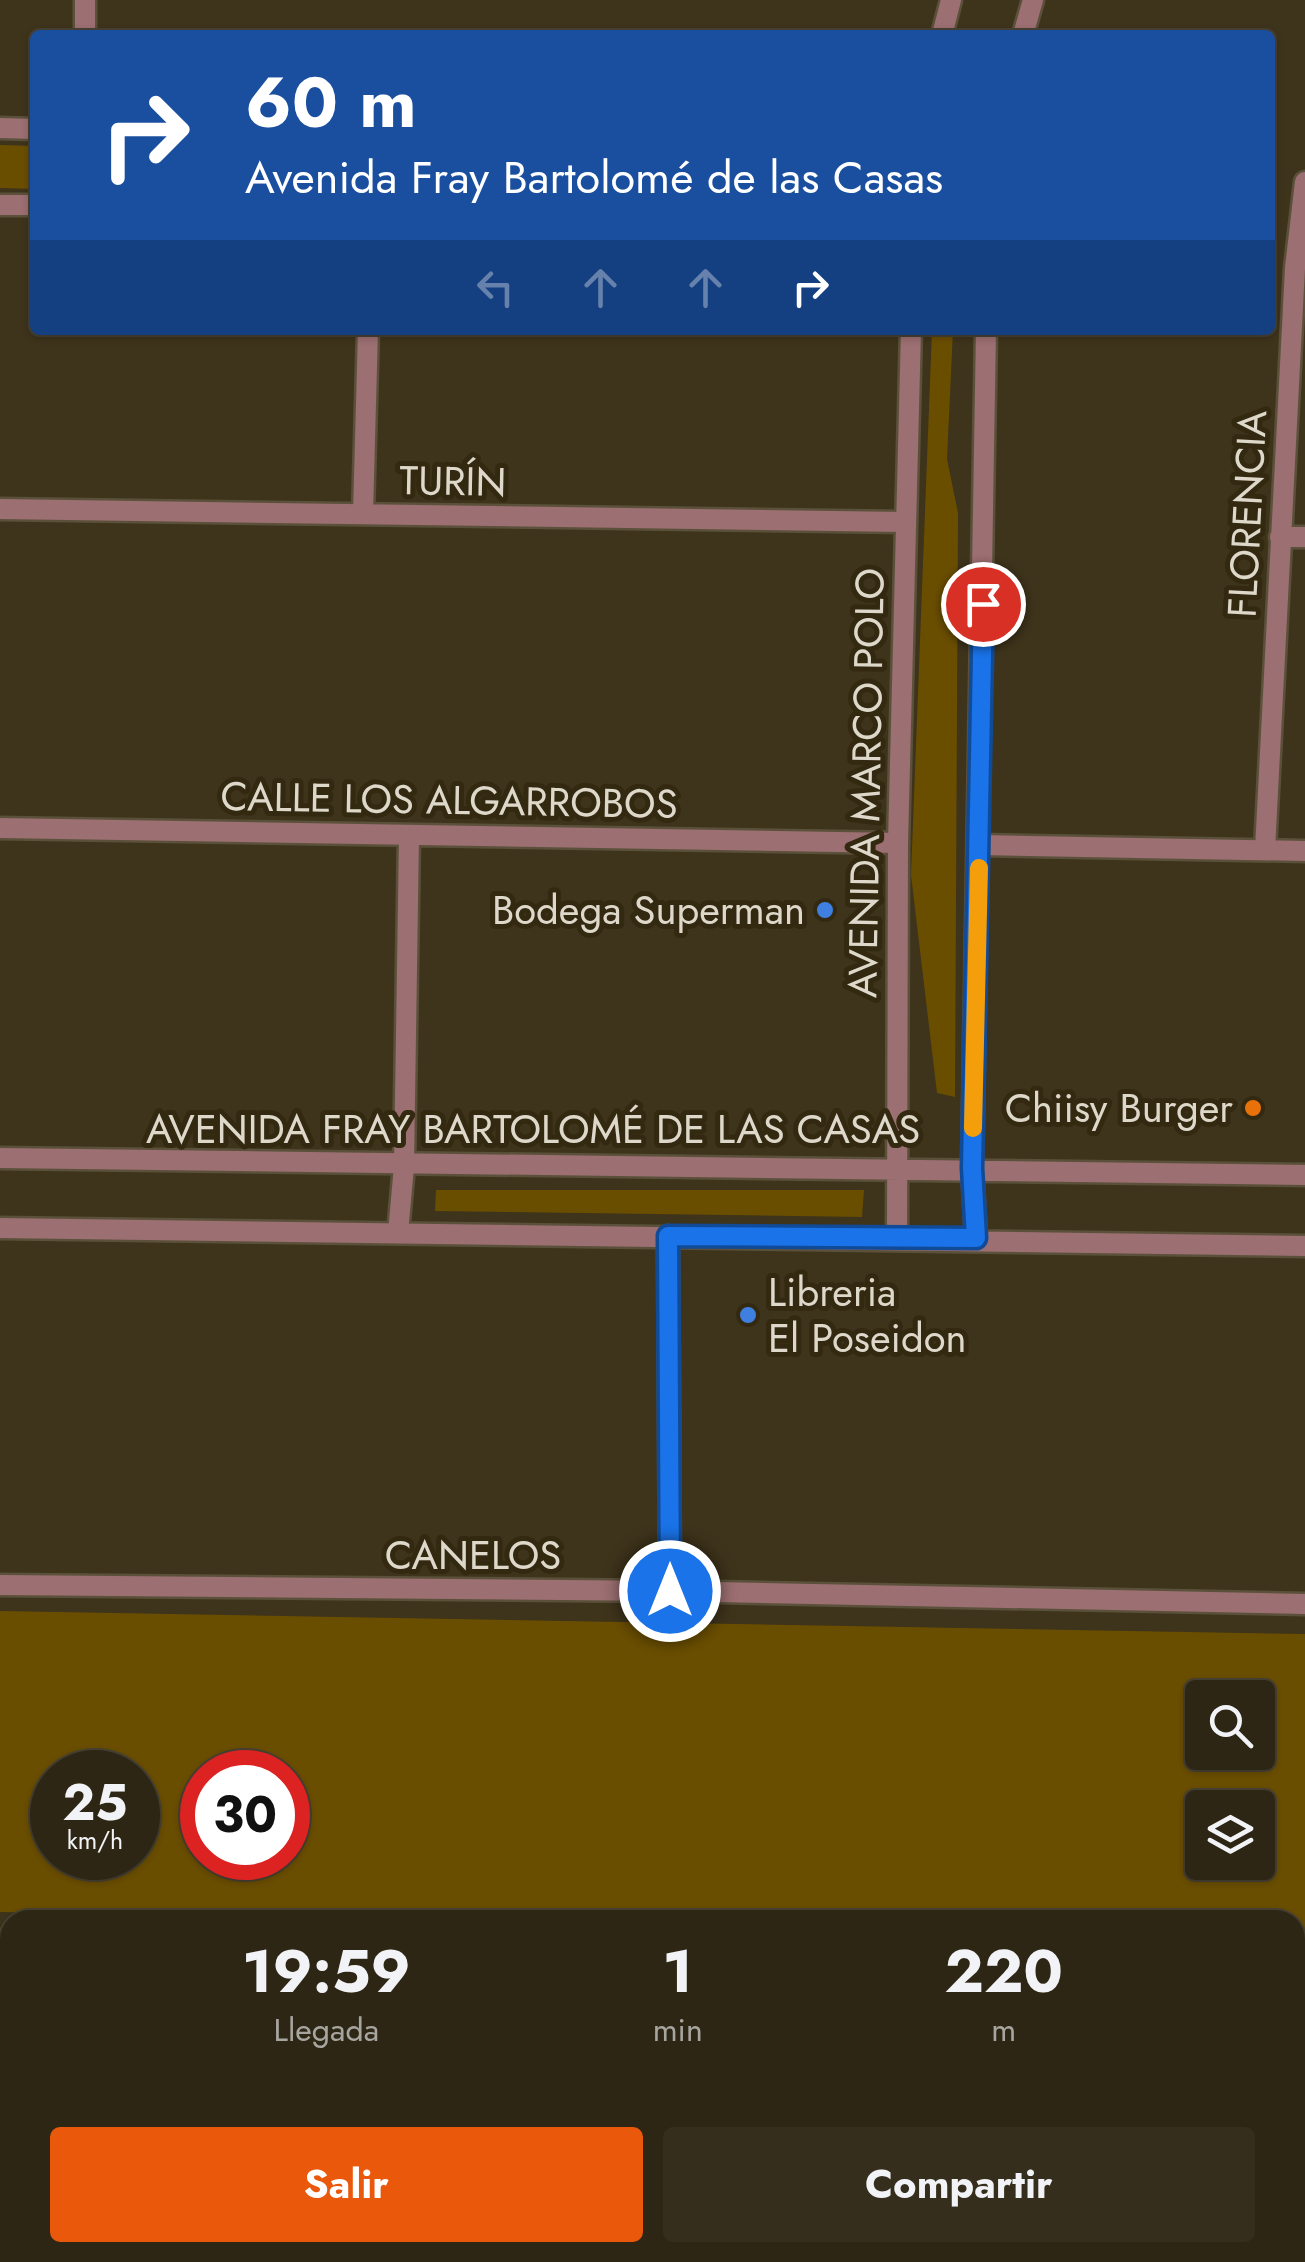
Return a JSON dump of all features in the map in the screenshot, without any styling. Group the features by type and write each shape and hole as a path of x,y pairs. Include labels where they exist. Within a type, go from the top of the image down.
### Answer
{"street":[{"path":"85,0 85,30"},
{"path":"943,30 950,0"},
{"path":"1023,30 1032,0"},
{"path":"0,128 30,128"},
{"name":"FLORENCIA","path":"1266,850 1295,268 1305,182"},
{"path":"0,205 30,205"},
{"path":"363,514 368,335"},
{"name":"AVENIDA MARCO POLO","path":"897,1237 898,843 911,335"},
{"path":"976,1238 972,1168 986,335"},
{"name":"TURÍN","path":"0,509 905,522"},
{"path":"1280,537 1305,537"},
{"name":"CALLE LOS ALGARROBOS","path":"0,828 898,843"},
{"path":"398,1234 404,1166 409,834"},
{"path":"980,844 1305,851"},
{"name":"AVENIDA FRAY BARTOLOMÉ DE LAS CASAS","path":"0,1158 404,1166 897,1166 1305,1175"},
{"path":"0,1228 976,1238 1305,1246"},
{"path":"668,1236 670,1591"},
{"name":"CANELOS","path":"0,1584 670,1591 1305,1604"}],"shaded area":[{"path":"0,145 30,146 30,189 0,188"},
{"path":"932,335 953,335 947,459 958,513 955,1097 937,1093 911,875"},
{"path":"436,1190 864,1190 862,1217 435,1211"},
{"path":"0,1611 1305,1634 1305,1910 0,1910"}],"slow traffic":[{"path":"973,1128 979,868"}],"place":[{"name":"Bodega Superman","path":"825,910"},
{"name":"Chiisy Burger","path":"1253,1108"},
{"name":"Libreria El Poseidon","path":"748,1315"}],"route":[{"path":"670,1591 668,1236 976,1238 972,1168 983,604"}]}
